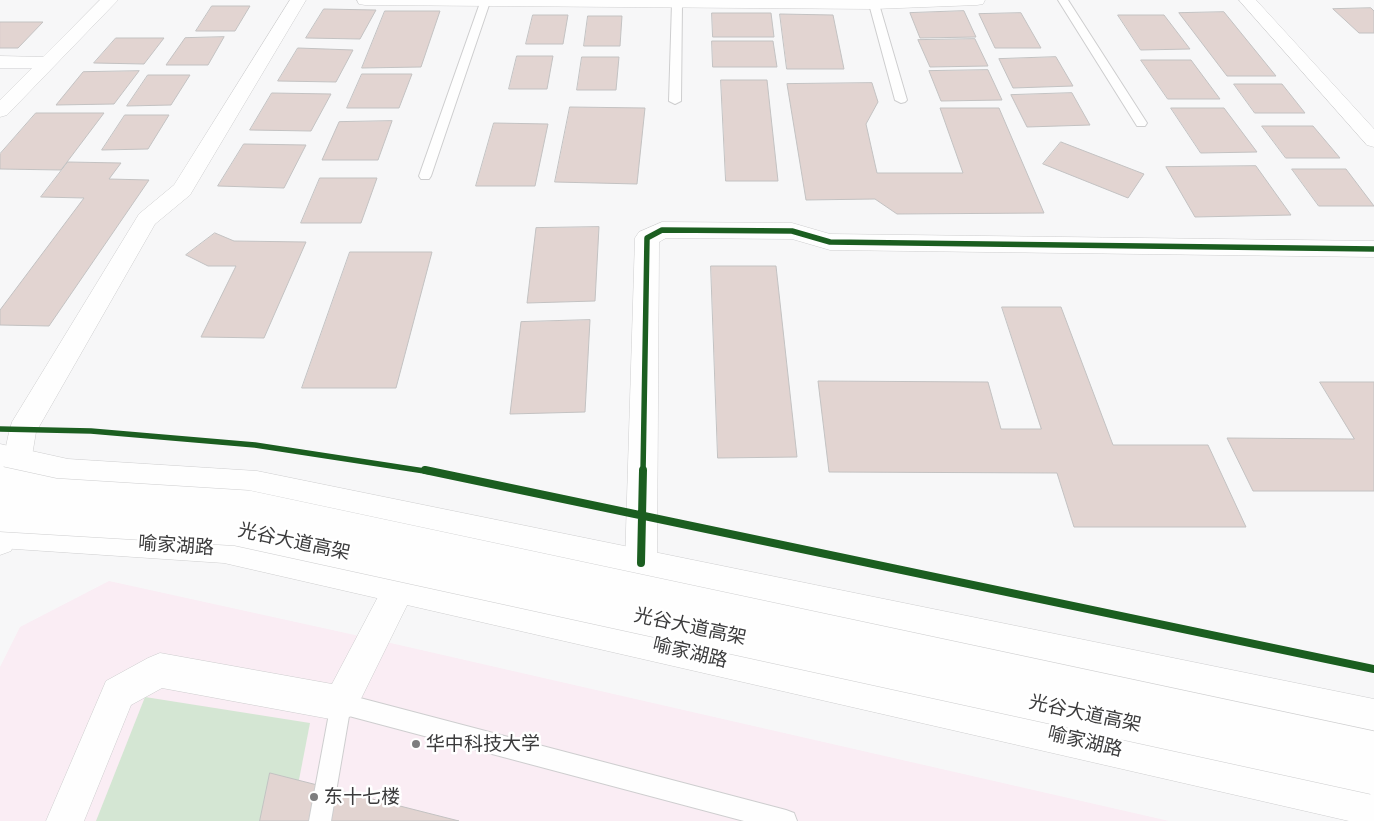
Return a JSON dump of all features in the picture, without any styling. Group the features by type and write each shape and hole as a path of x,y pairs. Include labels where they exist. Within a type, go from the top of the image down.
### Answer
{"main road":[{"path":"0,111 110,0"},
{"path":"1,531 6,466 22,430 147,219 182,190 298,0"},
{"path":"365,0 874,4 977,0"},
{"path":"1247,0 1374,141"},
{"path":"0,62 47,62"},
{"path":"641,563 647,238 662,230 792,231 830,242 1374,249"},
{"path":"6,466 68,472 257,484 1374,717"},
{"name":"光谷大道高架","path":"6,466 55,495 247,507 1374,748"},
{"name":"光谷大道高架","path":"1,531 236,529 1374,778"},
{"name":"喻家湖路","path":"1,531 224,549 400,587 1374,808"},
{"path":"65,821 118,693 160,670 341,703 400,587"}],"lane":[{"path":"1062,0 1141,124"},
{"path":"426,176 485,2"},
{"path":"675,101 677,3"},
{"path":"874,4 901,100"},
{"path":"320,821 341,703 786,821"}],"shaded area":[{"name":"华中科技大学","path":"109,581 373,639 1169,821 0,821 0,667 20,627"}],"green space":[{"path":"145,697 310,723 291,821 96,821"}],"building":[{"path":"212,6 250,6 235,31 196,31"},
{"path":"1371,8 1374,11 1374,33 1359,33 1333,9"},
{"path":"324,9 376,10 360,39 306,38"},
{"path":"385,11 440,11 421,67 362,68"},
{"path":"964,11 976,37 920,38 910,13"},
{"path":"1224,12 1276,76 1227,76 1179,13"},
{"path":"712,13 771,13 774,37 713,37"},
{"path":"1021,13 1041,48 995,48 979,14"},
{"path":"780,14 833,15 844,69 787,69"},
{"path":"533,15 568,15 563,44 526,44"},
{"path":"1118,15 1164,15 1190,49 1141,50"},
{"path":"588,16 622,16 620,46 584,46"},
{"path":"0,22 43,22 18,48 0,48"},
{"path":"224,37 208,65 166,65 185,38"},
{"path":"116,38 164,38 144,64 94,63"},
{"path":"975,39 988,66 930,67 918,40"},
{"path":"712,41 773,41 777,67 713,67"},
{"path":"298,48 353,50 336,82 278,81"},
{"path":"517,56 553,56 547,89 509,89"},
{"path":"582,57 619,57 616,90 577,90"},
{"path":"1056,57 1073,86 1013,88 999,59"},
{"path":"1141,60 1191,60 1220,99 1168,99"},
{"path":"988,70 1002,100 941,101 929,71"},
{"path":"139,71 114,104 56,105 83,72"},
{"path":"362,74 412,74 399,108 347,108"},
{"path":"148,75 190,75 171,105 127,106"},
{"path":"721,80 767,80 778,181 726,181"},
{"path":"872,83 878,102 866,124 877,173 963,173 940,108 999,108 1044,213 897,214 875,199 806,200 787,84"},
{"path":"1234,84 1282,84 1305,113 1255,113"},
{"path":"272,93 331,94 311,131 250,130"},
{"path":"1072,93 1090,125 1027,127 1011,95"},
{"path":"570,107 645,108 637,184 555,182"},
{"path":"1171,108 1224,108 1257,152 1201,153"},
{"path":"36,113 104,113 61,170 0,169 0,154"},
{"path":"125,115 169,115 148,149 102,150"},
{"path":"392,121 378,160 322,160 339,122"},
{"path":"494,123 548,124 535,186 476,186"},
{"path":"1262,126 1313,126 1340,158 1286,158"},
{"path":"1061,142 1144,174 1128,198 1043,164"},
{"path":"244,144 306,145 284,188 218,186"},
{"path":"68,162 121,163 109,179 149,180 49,326 0,325 0,310 84,198 41,197"},
{"path":"1256,166 1291,215 1195,217 1166,167"},
{"path":"1292,169 1346,169 1374,206 1319,206"},
{"path":"320,178 377,178 361,223 301,223"},
{"path":"599,227 595,301 527,303 536,228"},
{"path":"215,233 234,241 306,242 264,338 201,337 236,266 208,266 186,255"},
{"path":"350,252 432,252 396,388 302,388"},
{"path":"711,266 776,266 797,457 718,458"},
{"path":"1002,307 1061,307 1113,445 1208,445 1246,527 1074,527 1057,473 829,472 818,381 988,382 1001,429 1041,429"},
{"path":"590,320 585,412 510,414 521,322"},
{"path":"1320,382 1374,382 1374,491 1253,491 1227,438 1354,439"},
{"name":"东十七楼","path":"270,773 459,821 260,821"}],"cycle path":[{"path":"641,563 647,238 662,230 792,231 830,242 1374,249"},
{"path":"0,429 91,431 255,445 423,470 1374,669"}],"place":[{"name":"华中科技大学","path":"416,744"},
{"name":"东十七楼","path":"314,797"}]}
